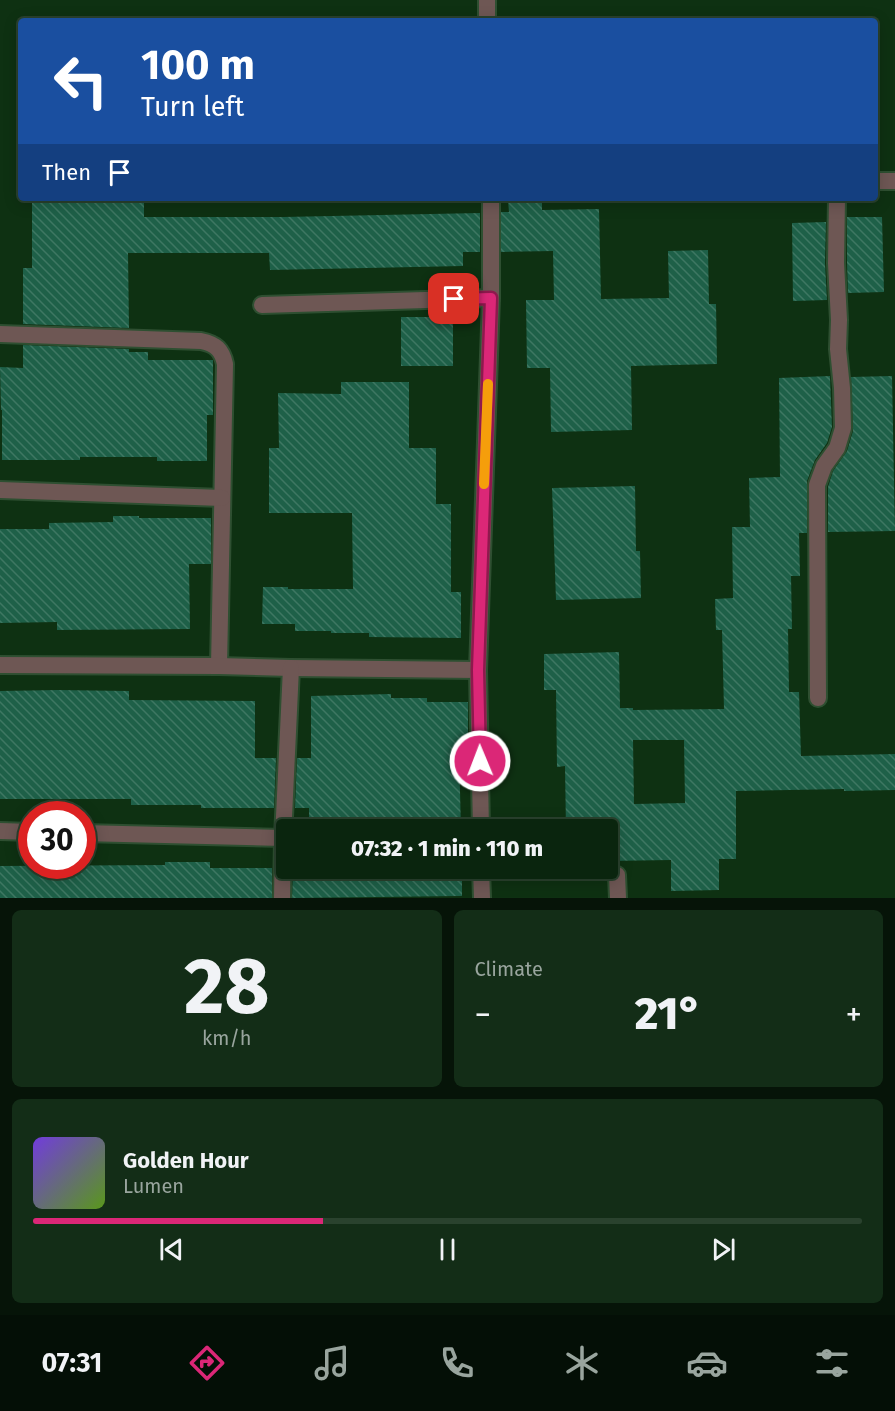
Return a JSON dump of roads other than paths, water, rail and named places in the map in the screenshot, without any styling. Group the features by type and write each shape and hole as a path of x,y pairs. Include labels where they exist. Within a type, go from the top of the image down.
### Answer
{"street":[{"path":"487,0 487,18"},
{"path":"878,181 895,181"},
{"path":"481,819 478,670 491,298 491,201"},
{"path":"818,698 817,485 824,466 837,448 843,428 838,349 837,201"},
{"path":"262,305 491,298"},
{"path":"0,334 201,341 215,345 224,357 219,666"},
{"path":"0,490 222,498"},
{"path":"0,665 478,670"},
{"path":"284,819 291,668"},
{"path":"0,831 18,832"},
{"path":"96,833 276,838"},
{"path":"282,879 282,898"},
{"path":"482,879 482,898"},
{"path":"617,879 618,898"}]}
